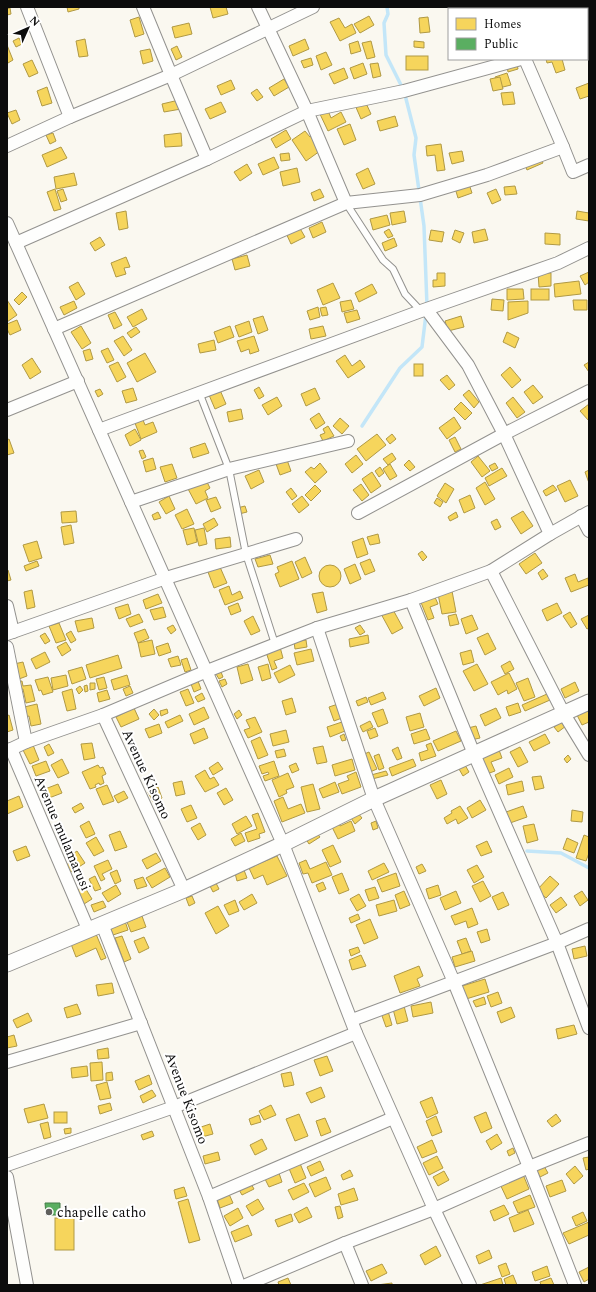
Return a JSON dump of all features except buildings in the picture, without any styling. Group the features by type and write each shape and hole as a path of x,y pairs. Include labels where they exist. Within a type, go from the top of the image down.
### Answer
{"street":[{"path":"27,7 70,117"},
{"path":"143,7 170,75 207,159"},
{"path":"258,7 307,111 346,203"},
{"path":"7,146 70,117 170,75 313,7"},
{"path":"16,243 207,159 307,111 404,91 517,60"},
{"path":"525,60 573,172 589,165"},
{"path":"54,328 346,203 420,195 487,174 563,147"},
{"path":"7,223 283,844 356,1033 434,1209 470,1285"},
{"path":"99,430 424,310 558,263 589,248"},
{"path":"424,310 468,365 504,434 550,534"},
{"path":"7,410 78,381"},
{"path":"358,513 504,434 589,391"},
{"path":"131,502 229,469 348,442"},
{"path":"9,750 26,742 103,716 317,628 411,600 491,571 585,514 589,531"},
{"path":"7,606 10,633 166,578 296,539"},
{"path":"491,571 564,714 589,755"},
{"path":"411,600 474,754 557,943 589,1028"},
{"path":"317,628 374,799 454,982 530,1167 575,1285"},
{"path":"7,647 26,742"},
{"path":"7,964 184,890 283,844 374,799 589,702"},
{"name":"Avenue Kisomo","path":"103,716 184,890"},
{"name":"Avenue mulamarusi","path":"9,750 88,929"},
{"name":"Avenue Kisomo","path":"102,924 209,1197 239,1285"},
{"path":"352,1020 557,943 589,929"},
{"path":"7,1062 141,1023"},
{"path":"7,1165 174,1107 356,1033"},
{"path":"209,1197 393,1118"},
{"path":"246,1285 345,1243 434,1209 589,1143"},
{"path":"7,1177 27,1285"},
{"path":"345,1243 362,1285"}],"lane":[{"path":"346,203 384,260 393,269 406,294 424,310"},
{"path":"199,392 229,469 246,554 275,644"}],"waterway":[{"path":"387,7 388,14 384,23 386,55 404,91 416,138 414,155 424,226 427,306"},
{"path":"362,426 400,368 422,347 426,314"},
{"path":"527,851 561,853 589,868"}],"place":[{"name":"chapelle catho","path":"49,1212"}]}
